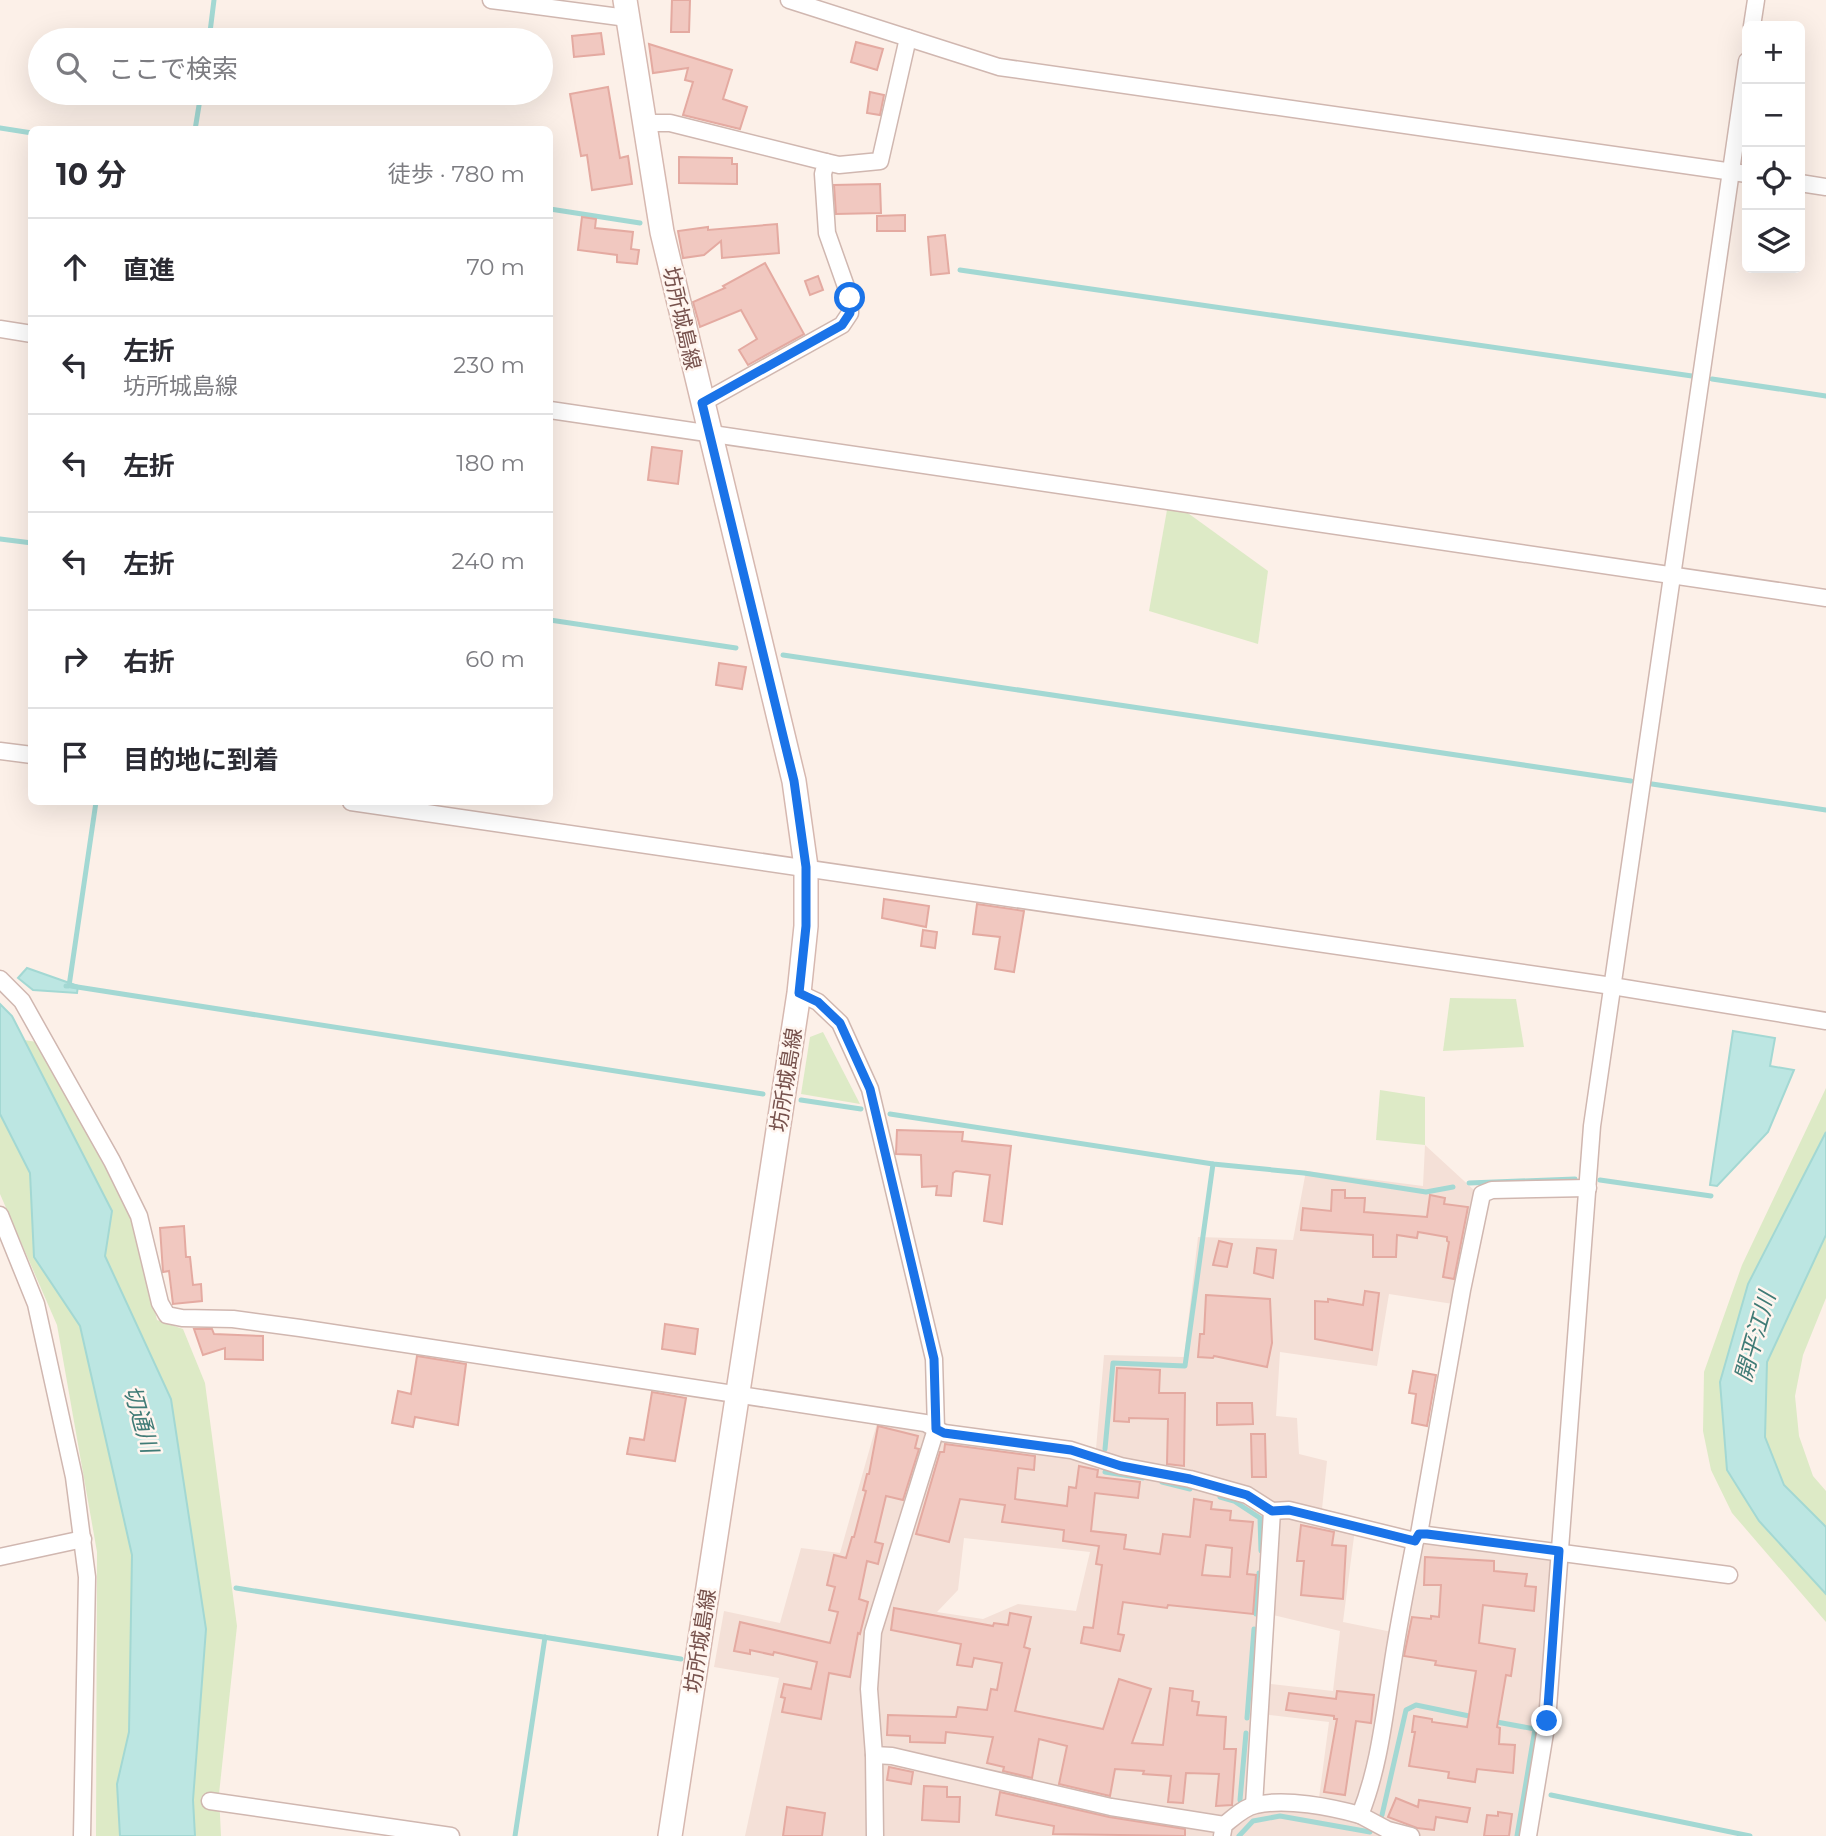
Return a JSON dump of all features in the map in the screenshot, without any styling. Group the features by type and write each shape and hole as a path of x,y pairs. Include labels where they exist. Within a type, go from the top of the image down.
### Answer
{"main road":[{"name":"坊所城島線","path":"626,9 662,232 794,781 806,867 806,926 799,993 670,1836"}],"street":[{"path":"491,0 626,9"},
{"path":"789,0 999,67 1739,173"},
{"path":"1753,21 1756,0"},
{"path":"643,123 670,123 839,165 880,161 908,38"},
{"path":"1528,1836 1547,1721 1592,1126 1672,575 1739,173 1745,84"},
{"path":"702,403 842,325 850,313 850,298 827,233 823,174 826,162"},
{"path":"1805,184 1826,187"},
{"path":"0,329 28,333"},
{"path":"553,411 1826,598"},
{"path":"0,751 28,754"},
{"path":"372,805 1612,986 1826,1021"},
{"path":"0,979 22,1001 139,1216 160,1303 167,1315 287,1326 925,1423 944,1433 1071,1450 1121,1466 1190,1479 1247,1495 1272,1511 1289,1510 1417,1537 1559,1551 1729,1575"},
{"path":"799,993 818,1002 840,1023 870,1089 934,1359 936,1429 873,1632 869,1689 874,1755 875,1836"},
{"path":"1360,1815 1367,1798 1383,1729 1395,1649 1482,1194 1492,1190 1588,1188"},
{"path":"0,1215 36,1304 74,1477 83,1539 87,1577 82,1836"},
{"path":"1254,1805 1272,1511"},
{"path":"0,1557 83,1539"},
{"path":"874,1755 892,1756 1223,1831 1254,1805 1274,1803 1311,1805 1360,1815 1388,1830 1411,1836"},
{"path":"210,1801 451,1836"}],"shaded area":[{"path":"1425,1145 1488,1203 1453,1304 1389,1294 1377,1366 1280,1352 1276,1416 1297,1418 1299,1454 1327,1461 1322,1509 1356,1521 1343,1622 1392,1632 1413,1525 1555,1543 1534,1836 745,1836 779,1678 714,1667 724,1611 780,1623 801,1548 840,1553 881,1409 926,1414 949,1425 1096,1449 1104,1355 1184,1357 1198,1237 1293,1240 1306,1171 1423,1186","holes":["964,1538 1090,1552 1076,1611 1018,1604 983,1619 937,1612 958,1590","1273,1615 1340,1631 1333,1691 1271,1684","1269,1715 1329,1722 1319,1798 1262,1795"]}],"green space":[{"path":"1167,510 1185,511 1268,571 1258,644 1149,611"},
{"path":"1450,998 1516,999 1524,1047 1443,1051"},
{"path":"823,1032 860,1104 801,1094 810,1037"},
{"path":"24,1040 37,1042 133,1219 157,1320 183,1329 205,1383 237,1626 219,1794 221,1836 195,1836 171,1399 105,1256 112,1211"},
{"path":"1826,1088 1826,1132 1748,1284 1759,1521 1826,1594 1826,1622 1732,1513 1711,1470 1703,1431 1704,1372 1742,1265"},
{"path":"1380,1090 1425,1097 1425,1145 1376,1140"},
{"path":"0,1114 30,1173 34,1257 80,1326 132,1555 129,1732 117,1784 120,1836 96,1836 97,1552 57,1325 0,1194"},
{"path":"1826,1235 1826,1298 1803,1355 1795,1396 1799,1436 1813,1476 1826,1491 1826,1527 1784,1485 1765,1438 1767,1362"}],"water":[{"path":"27,968 78,986 77,993 33,990 18,978"},
{"name":"切通川","path":"0,1004 12,1016 112,1211 105,1256 171,1399 206,1629 193,1800 195,1836 120,1836 117,1784 129,1732 132,1555 80,1326 34,1257 30,1173 0,1114"},
{"path":"1733,1031 1775,1038 1770,1066 1794,1070 1768,1132 1717,1186 1710,1185"},
{"name":"開平江川","path":"1826,1132 1826,1235 1767,1362 1765,1437 1784,1485 1826,1527 1826,1594 1759,1521 1727,1470 1720,1382 1748,1284"}],"building":[{"path":"672,0 690,0 689,32 671,32"},
{"path":"601,33 604,54 574,57 572,36"},
{"path":"856,42 883,49 877,70 851,62"},
{"path":"649,44 732,70 723,99 747,107 740,129 683,115 693,82 685,80 688,68 653,73"},
{"path":"608,87 620,158 628,156 632,184 592,190 587,155 581,156 570,94"},
{"path":"870,92 884,95 880,115 867,113"},
{"path":"679,157 732,158 732,164 737,164 737,184 679,183"},
{"path":"880,184 881,213 836,214 834,185"},
{"path":"905,215 905,231 877,231 877,216"},
{"path":"582,217 596,219 595,228 633,232 631,249 639,250 637,264 617,262 617,255 578,250"},
{"path":"777,224 779,253 722,258 721,241 704,255 683,258 678,231"},
{"path":"945,235 949,273 931,275 928,237"},
{"path":"765,263 804,334 748,365 739,350 757,339 741,310 700,327 693,302 725,288 723,286"},
{"path":"818,276 823,290 810,295 805,281"},
{"path":"652,447 682,451 678,484 648,480"},
{"path":"719,663 746,667 742,689 716,685"},
{"path":"884,899 929,906 926,927 882,918"},
{"path":"977,904 1024,911 1014,972 995,969 1000,937 973,934"},
{"path":"923,930 937,932 935,948 921,946"},
{"path":"897,1130 963,1132 962,1141 1011,1146 1002,1224 984,1221 990,1175 956,1171 953,1173 951,1196 936,1195 937,1186 922,1187 921,1155 896,1154"},
{"path":"1332,1190 1345,1190 1345,1198 1365,1198 1364,1212 1427,1217 1430,1195 1445,1198 1444,1204 1468,1207 1454,1279 1443,1277 1449,1242 1447,1237 1418,1232 1417,1238 1397,1235 1396,1257 1373,1257 1373,1235 1301,1230 1303,1208 1331,1211"},
{"path":"184,1226 186,1257 190,1257 193,1285 201,1284 202,1301 173,1304 169,1271 163,1272 160,1228"},
{"path":"1219,1241 1232,1244 1227,1267 1213,1265"},
{"path":"1257,1248 1276,1250 1273,1278 1254,1273"},
{"path":"1365,1291 1379,1293 1372,1350 1315,1339 1315,1301 1328,1302 1328,1299 1363,1305"},
{"path":"1206,1295 1270,1299 1272,1343 1267,1367 1214,1356 1198,1357 1200,1334 1204,1334"},
{"path":"665,1324 698,1329 695,1354 662,1349"},
{"path":"194,1329 212,1329 214,1334 263,1336 263,1360 225,1359 225,1348 203,1355"},
{"path":"417,1356 466,1364 458,1425 415,1417 413,1427 392,1423 398,1391 411,1394"},
{"path":"1117,1368 1160,1370 1159,1393 1185,1393 1184,1466 1167,1464 1168,1419 1129,1418 1129,1422 1114,1421"},
{"path":"1413,1371 1436,1375 1427,1426 1412,1423 1416,1394 1409,1393"},
{"path":"652,1392 686,1398 675,1461 627,1454 630,1438 644,1440"},
{"path":"1217,1403 1252,1403 1253,1424 1217,1425"},
{"path":"878,1426 918,1436 915,1448 919,1449 903,1500 886,1496 875,1542 883,1544 878,1564 867,1561 859,1599 868,1602 860,1634 858,1633 850,1677 829,1673 821,1719 782,1712 784,1684 811,1689 817,1662 774,1652 773,1655 750,1650 750,1654 734,1651 740,1622 830,1643 838,1612 829,1610 835,1587 827,1585 834,1555 846,1558 854,1537"},
{"path":"1251,1434 1265,1434 1266,1477 1252,1477"},
{"path":"945,1444 1035,1456 1034,1470 1018,1468 1015,1499 1067,1506 1069,1487 1076,1488 1079,1466 1098,1470 1097,1477 1140,1482 1138,1498 1095,1493 1091,1531 1126,1535 1124,1549 1160,1554 1163,1534 1190,1537 1194,1499 1212,1502 1211,1509 1231,1511 1230,1520 1253,1522 1247,1574 1256,1575 1253,1614 1123,1602 1118,1634 1124,1635 1120,1651 1081,1643 1084,1627 1093,1628 1102,1565 1096,1564 1099,1546 1063,1541 1064,1530 1002,1522 1005,1505 960,1499 949,1542 916,1534 940,1452 944,1452","holes":["1206,1545 1232,1548 1230,1577 1202,1575"]},
{"path":"1301,1525 1334,1532 1332,1545 1346,1546 1343,1599 1301,1595 1304,1561 1297,1561"},
{"path":"1425,1557 1494,1561 1494,1571 1527,1574 1525,1586 1536,1587 1534,1611 1483,1605 1479,1643 1515,1649 1511,1676 1506,1675 1497,1727 1500,1728 1499,1744 1515,1745 1513,1773 1477,1769 1475,1782 1448,1778 1449,1772 1409,1766 1415,1732 1412,1732 1414,1716 1432,1719 1432,1722 1467,1727 1476,1671 1435,1665 1436,1661 1404,1656 1412,1617 1439,1617 1441,1585 1424,1585"},
{"path":"894,1608 993,1626 994,1623 1008,1625 1010,1613 1031,1617 1024,1647 1030,1649 1015,1711 1103,1729 1119,1679 1151,1689 1132,1743 1163,1745 1170,1688 1193,1691 1192,1701 1199,1702 1197,1715 1226,1717 1224,1749 1236,1749 1232,1805 1216,1806 1219,1774 1186,1773 1183,1803 1168,1802 1171,1776 1115,1769 1110,1796 1059,1784 1067,1746 1039,1739 1032,1778 1003,1771 1004,1767 987,1763 993,1737 946,1732 945,1743 910,1742 910,1736 887,1735 888,1715 956,1717 958,1707 987,1710 991,1689 997,1690 1002,1663 974,1658 972,1667 957,1665 961,1644 891,1630"},
{"path":"1337,1691 1374,1695 1371,1723 1356,1721 1345,1795 1324,1792 1337,1719 1334,1719 1334,1716 1286,1710 1289,1693 1336,1699"},
{"path":"889,1767 913,1772 911,1784 887,1780"},
{"path":"924,1786 947,1787 947,1797 960,1797 959,1822 922,1820"},
{"path":"1000,1792 1109,1817 1185,1829 1185,1836 1053,1834 1054,1826 996,1815"},
{"path":"1396,1798 1418,1807 1419,1800 1470,1808 1467,1822 1436,1817 1434,1830 1417,1828 1388,1817"},
{"path":"787,1807 825,1813 822,1836 783,1836"},
{"path":"1498,1812 1512,1814 1509,1836 1484,1836 1487,1815 1498,1816"}],"waterway":[{"path":"210,28 214,0"},
{"path":"196,126 199,105"},
{"path":"0,128 28,132"},
{"path":"553,209 640,223"},
{"path":"960,270 1692,376"},
{"path":"1712,379 1826,396"},
{"path":"0,539 28,542"},
{"path":"553,620 736,648"},
{"path":"783,655 1631,781"},
{"path":"1652,784 1826,810"},
{"path":"66,986 69,986 96,805"},
{"path":"71,986 763,1094"},
{"path":"801,1100 861,1109"},
{"path":"890,1114 1213,1164 1304,1173 1426,1192 1453,1187"},
{"path":"1105,1449 1113,1363 1185,1366 1213,1164"},
{"path":"1469,1183 1575,1179"},
{"path":"1600,1180 1711,1196"},
{"path":"1105,1472 1143,1478"},
{"path":"1162,1482 1190,1489"},
{"path":"1220,1497 1234,1501 1260,1518 1261,1551"},
{"path":"1256,1614 1259,1573"},
{"path":"236,1588 681,1659"},
{"path":"1247,1718 1254,1629"},
{"path":"515,1836 545,1637"},
{"path":"1382,1815 1406,1710 1416,1705 1474,1717"},
{"path":"1491,1721 1535,1729 1517,1836"},
{"path":"1240,1800 1246,1733"},
{"path":"1551,1795 1750,1836"},
{"path":"1239,1836 1253,1821 1280,1816 1370,1832"}],"route":[{"path":"850,298 850,313 842,325 702,403 794,781 806,867 806,926 799,993 818,1002 840,1023 870,1089 934,1359 936,1429 944,1433 1071,1450 1121,1466 1190,1479 1247,1495 1272,1511 1289,1510 1415,1541 1419,1534 1427,1534 1559,1551 1547,1721"}]}
